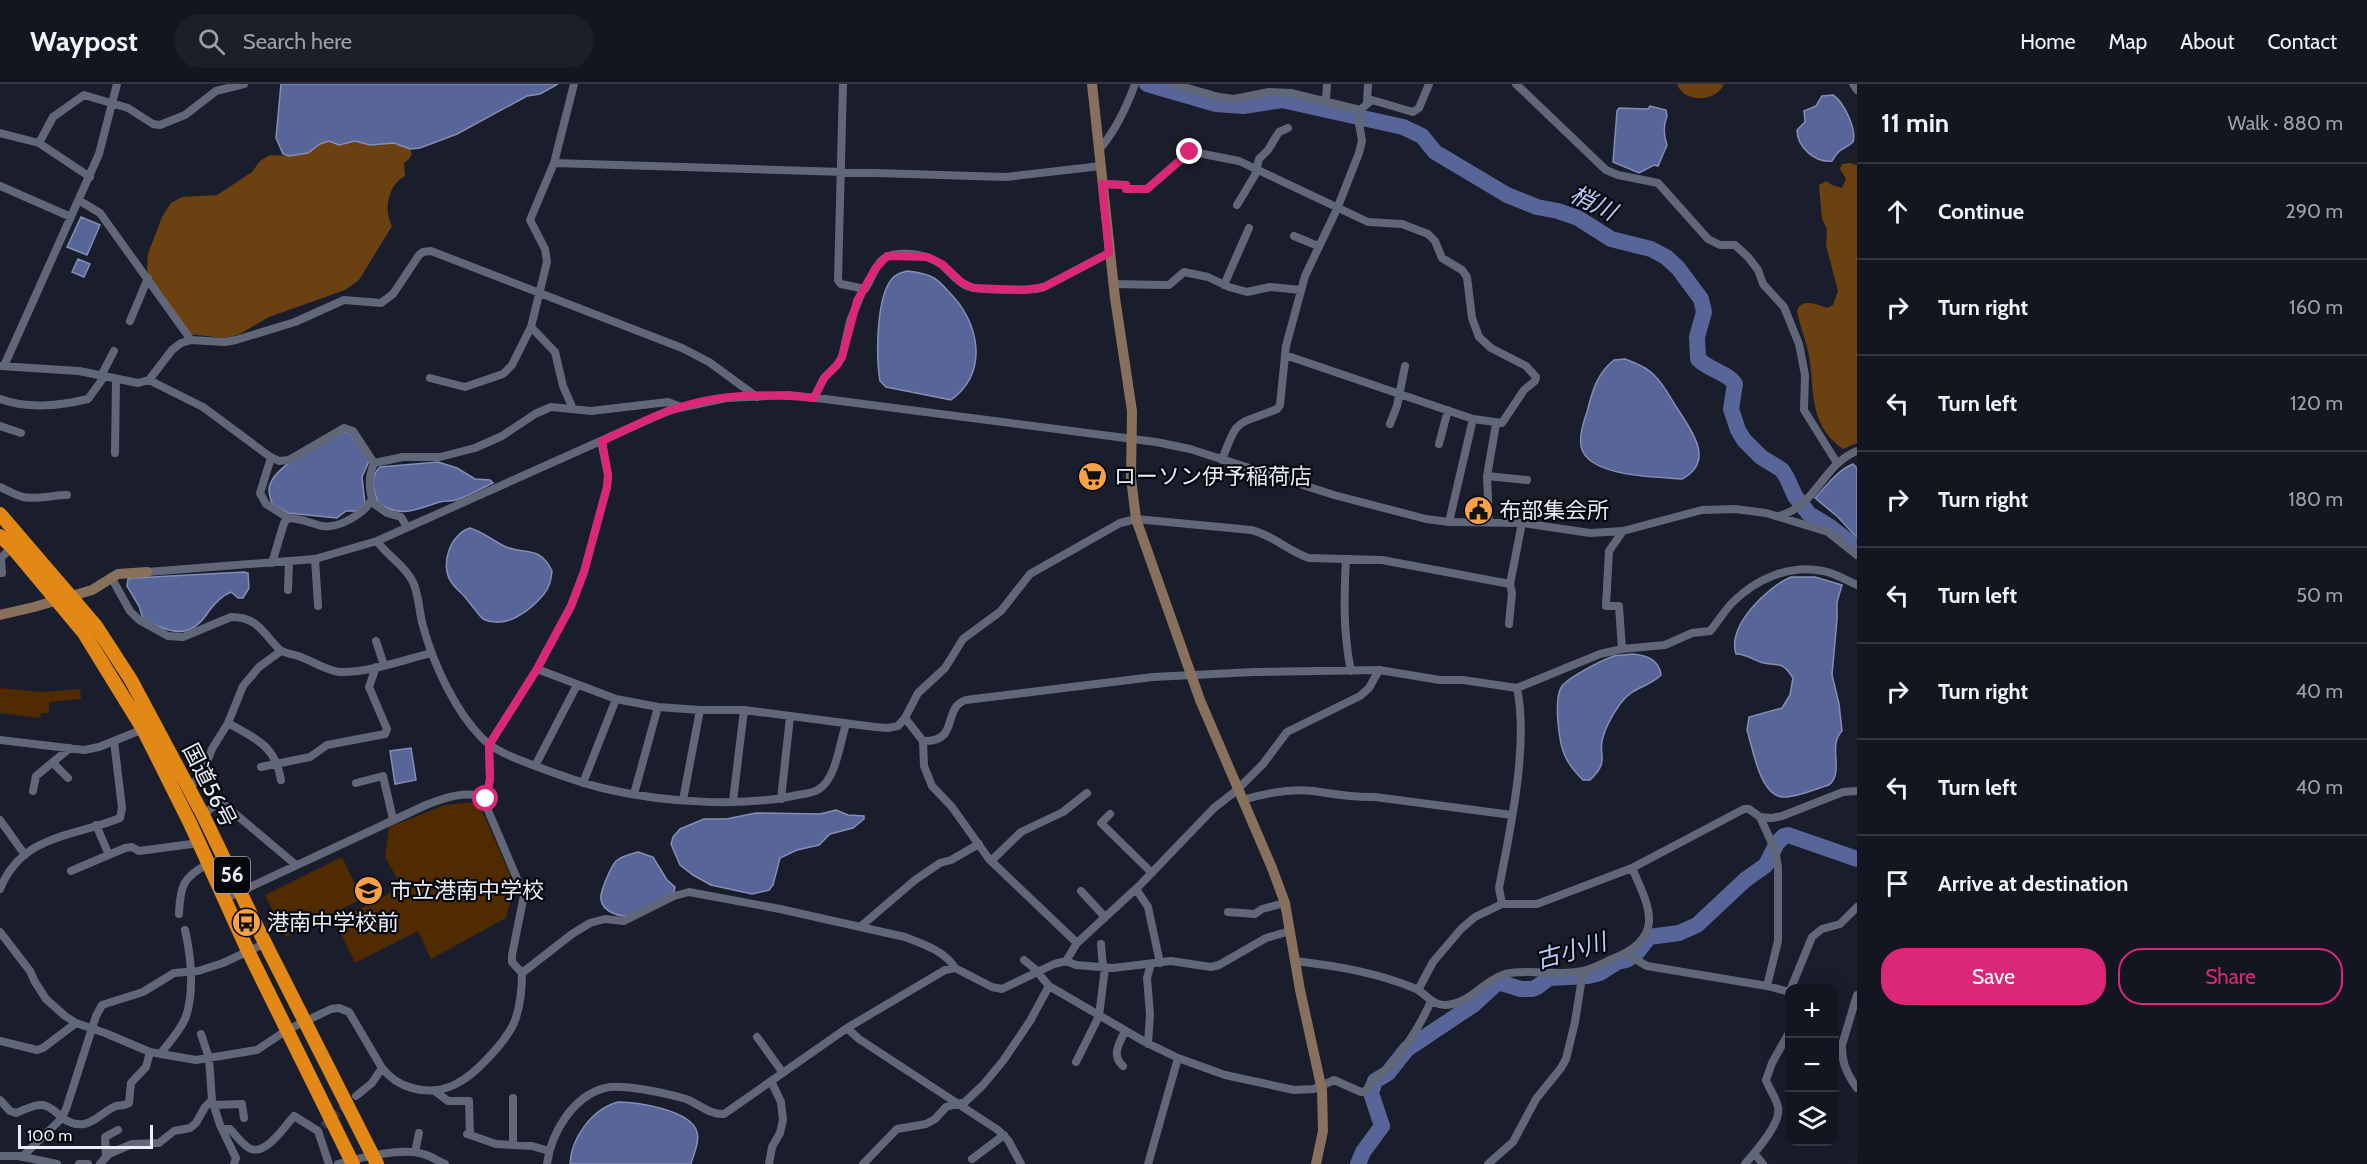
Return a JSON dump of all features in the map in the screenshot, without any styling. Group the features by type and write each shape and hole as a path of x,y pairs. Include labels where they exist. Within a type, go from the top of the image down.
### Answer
{"highway":[{"name":"国道56号","path":"0,514 44,567 72,596 116,653 208,864 347,1163"},
{"name":"国道56号","path":"0,536 57,600 102,660 189,789 375,1160"}],"street":[{"path":"117,84 99,154 90,177 2,366 79,371 138,383 149,380 172,350 181,343 191,340 225,342 236,340 295,322 344,300 381,303 393,294 414,261 423,252 431,251 696,355 757,397"},
{"path":"39,143 54,117 84,95 128,108 153,124 160,125 185,115 216,91 244,84"},
{"path":"430,378 465,387 503,374 512,365 531,327 541,294 547,262 545,249 530,220 554,163 574,84"},
{"path":"843,84 838,280 841,284 860,286 863,290"},
{"path":"1092,84 1109,253 1132,411 1131,478 1136,519 1191,674 1285,903 1324,1107 1323,1131 1316,1164"},
{"path":"1099,150 1126,109 1134,84"},
{"path":"1173,84 1219,97 1248,97 1277,91 1310,96 1359,110"},
{"path":"1326,102 1328,84"},
{"path":"1367,102 1368,84"},
{"path":"1222,460 1232,430 1238,424 1276,410 1280,405 1285,355 1305,276 1337,209 1359,153 1362,141 1359,110 1367,102 1376,100 1413,112 1419,108 1429,84"},
{"path":"1516,84 1606,170 1618,175 1658,183 1708,239 1720,245 1735,245 1748,257 1758,270 1763,284 1784,307 1795,330 1805,375 1804,411 1836,463"},
{"path":"1853,84 1857,90"},
{"path":"1237,205 1255,175 1259,159 1268,150 1279,132 1288,128"},
{"path":"0,133 39,143 90,177"},
{"path":"1102,184 1126,185 1126,189 1147,189 1186,154 1193,152 1239,161 1368,222 1402,224 1421,231 1435,241 1442,258 1465,273 1472,318 1479,337 1491,348 1517,360 1536,376 1535,381 1524,390 1505,421 1496,424 1473,419 1285,355"},
{"path":"554,163 1006,177 1101,166"},
{"path":"0,186 71,217"},
{"path":"80,201 100,213 191,340"},
{"path":"1224,285 1249,228"},
{"path":"1294,236 1318,246"},
{"path":"814,398 824,378 842,357 850,321 863,290 887,256 917,256 935,260 961,282 973,288 1025,290 1044,287 1109,253"},
{"path":"1113,284 1169,285 1184,272 1208,277 1247,292 1270,287 1301,290"},
{"path":"130,321 148,278"},
{"path":"531,327 555,352 563,386 573,409"},
{"path":"1,402 56,406 88,399 103,377 114,351"},
{"path":"1390,424 1397,406 1405,366"},
{"path":"115,453 116,379"},
{"path":"149,380 203,407 271,458 289,460 339,429 348,428 358,437 374,463"},
{"path":"0,615 92,590 118,574 315,559 377,541 670,410 726,398 788,395 1133,438 1190,449 1395,512 1426,519 1449,522 1521,522 1590,533 1623,531 1702,510 1735,509 1778,516 1828,532 1857,555"},
{"path":"374,463 403,458 440,457 475,448 502,436 551,407 591,411 668,402 682,407"},
{"path":"1439,444 1449,410"},
{"path":"1449,522 1473,419"},
{"path":"1489,521 1487,476 1496,424"},
{"path":"0,426 21,433"},
{"path":"522,973 512,962 512,955 524,895 487,808 486,799 490,779 489,745 537,669 571,606 584,572 607,487 608,475 602,441"},
{"path":"1778,516 1791,513 1804,504 1836,463 1857,451"},
{"path":"271,458 260,493 266,504 288,518 329,526 364,510 372,499"},
{"path":"374,463 370,474 373,503 380,509 401,517 407,527"},
{"path":"1487,476 1527,480"},
{"path":"0,487 30,498 68,495"},
{"path":"272,563 284,523 288,518"},
{"path":"537,669 616,699 658,707 744,710 846,724 888,728 897,726 905,718 911,702 945,668 963,639 1000,611 1030,574 1120,523 1136,519 1251,530 1309,558 1382,560 1510,584"},
{"path":"1509,624 1512,592 1510,584 1521,522"},
{"path":"1622,650 1619,606 1606,606 1609,551 1623,531"},
{"path":"377,541 405,568 414,585 422,624 432,653 460,710 489,745 535,766 583,783 634,794 683,800 781,799 817,791 824,786 840,750 846,724"},
{"path":"0,573 2,573 1,558 12,547"},
{"path":"315,559 318,606"},
{"path":"1346,559 1344,619 1351,671"},
{"path":"288,590 289,562"},
{"path":"923,741 935,742 944,737 955,708 959,702 966,700 1191,674 1379,670 1440,680 1463,680 1517,688 1600,654 1665,645 1685,636 1710,631 1736,599 1776,574 1801,570 1822,571 1857,585"},
{"path":"111,577 130,611 139,620 168,636 183,637 231,617 240,617 251,620 265,631 281,651 298,655 339,672 380,666 432,653"},
{"path":"261,767 310,757 327,745 385,734 387,729 369,687 380,666 376,641"},
{"path":"189,789 203,772 212,749 228,723 243,686 259,668 281,651"},
{"path":"1240,795 1287,732 1360,696 1369,688 1379,670"},
{"path":"535,766 577,685"},
{"path":"1502,903 1499,888 1518,770 1521,706 1517,688"},
{"path":"583,783 616,699"},
{"path":"634,794 658,707"},
{"path":"683,800 700,710"},
{"path":"733,801 744,710"},
{"path":"781,799 790,717"},
{"path":"905,718 923,741 924,765 932,786 952,807 991,861 1077,943"},
{"path":"228,723 266,745 278,763 281,780"},
{"path":"0,740 84,750 99,747 149,727"},
{"path":"0,889 8,874 35,847 58,836 114,820 122,814 114,741"},
{"path":"33,791 36,777 70,748"},
{"path":"53,763 68,778"},
{"path":"356,783 383,776 393,819"},
{"path":"1066,961 1077,943 1136,889 1214,808 1240,795 1312,791 1355,798 1375,797 1512,815"},
{"path":"1760,817 1782,816 1843,792 1857,792"},
{"path":"991,861 1020,832 1063,812 1088,793"},
{"path":"224,898 393,819 444,798 477,794 486,799"},
{"path":"203,815 220,801 296,865"},
{"path":"1418,990 1433,962 1461,928 1475,917 1502,903 1537,904 1632,868 1738,811 1749,809 1760,817 1775,850 1778,867 1778,941 1767,986"},
{"path":"1110,814 1101,823 1152,873"},
{"path":"0,820 25,855"},
{"path":"96,825 109,855"},
{"path":"71,871 132,847 139,851 199,843"},
{"path":"860,927 915,880 940,863 951,860 979,844"},
{"path":"179,914 179,902 186,878 192,872 208,864"},
{"path":"1295,961 1344,967 1418,990 1431,1001 1445,1005 1465,999 1495,978 1506,974 1583,971 1626,954 1643,939 1650,920 1645,897 1632,868"},
{"path":"1136,889 1148,907 1155,963 1147,978 1150,1014 1148,1044"},
{"path":"1081,891 1105,916"},
{"path":"0,932 30,970 46,999 65,1016 76,1023 150,1052 188,1060 257,1050 287,1030 332,1009 339,1008 349,1012 387,1074 402,1085 435,1091 451,1087 470,1076 503,1042 515,1021 522,973 572,934 590,923 606,919 624,921 674,896 689,892 780,909 905,937 950,959 955,968 992,987 1002,989 1054,964 1066,961 1076,965 1104,968 1171,961 1211,967 1219,965 1266,938 1290,931"},
{"path":"1228,912 1255,914 1262,909 1285,903"},
{"path":"1793,984 1816,931 1840,924 1857,907"},
{"path":"160,1054 186,1017 190,992 190,971 185,930"},
{"path":"22,1157 61,1119 74,1088 96,1016 102,1005 137,994 174,973 223,963 266,944"},
{"path":"1076,1062 1099,1016 1104,968 1101,944"},
{"path":"1626,954 1647,966 1785,990"},
{"path":"1024,960 1049,986 1148,1044 1225,1075 1294,1090 1314,1089 1334,1080 1357,1091 1366,1091 1373,1078 1392,1063 1417,1028 1431,1001"},
{"path":"548,1164 549,1151 560,1128 573,1108 591,1094 614,1086 637,1088 688,1100 719,1114 724,1114 847,1028 945,970 955,968"},
{"path":"1488,1164 1513,1142 1536,1099 1566,1059 1575,1022 1583,971"},
{"path":"863,1164 897,1129 926,1124 935,1119 946,1107 965,1102 983,1085 1003,1061 1030,1021 1049,986"},
{"path":"1857,995 1842,1045 1848,1074 1857,1088"},
{"path":"0,1041 37,1050 76,1023"},
{"path":"847,1028 859,1039 1004,1135 1021,1164"},
{"path":"1123,1066 1115,1055 1125,1031"},
{"path":"201,1034 209,1058 213,1102 222,1130 236,1158 234,1164"},
{"path":"757,1037 783,1073"},
{"path":"1745,1164 1779,1115 1777,1103 1767,1080 1772,1063 1786,1038"},
{"path":"0,1100 10,1111 16,1113 33,1106 43,1105 52,1108 61,1119 84,1124 115,1107 129,1103 131,1083 146,1067 150,1052"},
{"path":"1148,1164 1178,1058"},
{"path":"356,1096 372,1083 382,1068"},
{"path":"769,1164 772,1147 780,1133 783,1120 781,1102 771,1082"},
{"path":"435,1091 448,1101 469,1101 467,1134 496,1144 532,1146 549,1151"},
{"path":"513,1098 513,1144"},
{"path":"100,1164 106,1157 139,1142 159,1143 174,1131 190,1128 196,1124 205,1107 213,1102 242,1104 244,1118"},
{"path":"222,1130 230,1130 251,1150 258,1150 266,1148 294,1116 320,1128 329,1164"},
{"path":"106,1157 105,1137 118,1130"},
{"path":"415,1152 419,1133"},
{"path":"972,1159 1004,1135"},
{"path":"347,1163 375,1160 388,1153 415,1152 445,1164"},
{"path":"1754,1153 1763,1164"},
{"path":"0,1156 22,1157 57,1164"},
{"path":"79,1164 88,1164"}],"shaded area":[{"path":"1677,84 1724,84 1715,94 1693,98 1686,95"},
{"path":"329,141 340,145 355,141 370,145 394,143 410,149 412,154 404,163 405,176 395,185 389,198 388,213 392,226 359,280 345,290 269,317 238,335 224,338 188,334 149,282 147,270 148,254 162,217 171,203 182,197 217,195 252,172 260,161 270,155 289,156 308,153 320,144"},
{"path":"1842,164 1857,165 1857,443 1843,449 1831,439 1818,416 1808,351 1797,310 1806,303 1827,308 1833,305 1838,291 1826,245 1827,229 1822,219 1819,185 1826,181 1842,188 1846,179 1840,169"},
{"path":"0,688 42,692 80,689 81,699 49,702 49,713 41,713 40,718 0,713"},
{"path":"474,802 483,813 515,886 506,918 431,959 418,931 355,963 335,922 402,887 385,857 389,827 445,805"},
{"path":"342,857 362,899 286,937 265,895"}],"water":[{"path":"281,84 558,84 540,94 527,96 457,134 420,148 410,149 394,143 370,145 355,141 339,145 329,141 320,144 308,153 289,156 283,154 276,138"},
{"path":"1833,95 1849,117 1854,137 1853,142 1840,150 1832,161 1826,161 1808,153 1800,142 1797,130 1805,122 1804,111 1816,106 1822,96"},
{"path":"1650,106 1666,110 1664,130 1667,145 1658,166 1654,165 1639,173 1613,162 1617,111 1619,108 1648,109"},
{"path":"81,217 100,225 87,255 67,247"},
{"path":"78,259 90,264 84,277 72,272"},
{"path":"907,271 933,277 940,282 959,303 973,331 976,346 971,375 963,388 951,400 886,387 880,381 878,329 882,301 893,278"},
{"path":"1625,359 1650,371 1657,378 1694,435 1698,445 1698,463 1692,472 1682,479 1614,471 1590,460 1581,448 1581,432 1596,383 1603,371 1614,360"},
{"path":"344,432 351,434 369,461 362,477 365,504 357,511 346,511 337,518 288,513 272,504 269,488 271,482 283,468 303,453"},
{"path":"438,462 457,468 475,479 490,480 493,483 457,500 442,501 416,510 395,511 378,503 373,479 380,467"},
{"path":"1853,464 1857,468 1857,538 1838,517 1815,498 1837,474"},
{"path":"470,528 504,546 537,554 547,563 552,571 549,586 532,607 508,620 491,622 483,619 453,585 447,568 449,551 457,537"},
{"path":"248,573 249,588 243,598 238,598 231,592 227,594 216,603 202,621 194,627 179,631 162,628 143,619 139,606 127,586 128,579 134,578"},
{"path":"1791,577 1815,577 1842,585 1837,602 1832,675 1842,731 1836,744 1836,773 1829,785 1783,797 1775,795 1763,780 1747,730 1749,717 1782,708 1790,695 1793,678 1780,665 1764,663 1736,654 1735,643 1737,632 1751,609 1771,589"},
{"path":"1632,654 1651,659 1658,665 1661,675 1635,690 1620,704 1604,733 1600,767 1590,780 1583,780 1563,752 1557,711 1559,692 1566,682 1594,665 1614,656"},
{"path":"411,748 416,780 395,784 390,751"},
{"path":"836,810 848,815 864,816 864,819 853,828 830,834 819,845 797,850 780,858 773,885 769,890 752,894 711,885 693,875 680,865 671,844 673,837 680,829 704,819 726,819 756,813 820,814"},
{"path":"638,852 653,857 667,880 675,887 674,892 633,915 616,914 602,904 604,886 616,861 623,856"},
{"path":"618,1102 662,1109 685,1118 693,1124 698,1140 691,1164 570,1164 574,1144 585,1126 600,1111"}],"waterway":[{"name":"梢川","path":"1147,84 1216,104 1243,106 1282,100 1403,127 1422,136 1435,152 1507,195 1537,207 1578,218 1611,239 1651,249 1666,257 1678,268 1701,299 1704,312 1697,337 1698,359 1728,377 1735,384 1731,409 1744,440 1761,457 1782,470 1795,496 1809,514 1857,548"},
{"name":"古小川","path":"1358,1164 1363,1152 1382,1126 1371,1093 1375,1081 1388,1073 1407,1049 1473,1005 1498,982 1521,989 1532,989 1549,978 1588,976 1600,973 1617,962 1635,955 1649,937 1679,933 1697,925 1745,880 1766,865 1777,843 1784,836 1788,835 1857,859"}],"tunnel":[{"path":"323,1126 349,1103"}],"place":[{"name":"ローソン伊予稲荷店","path":"1093,476"},
{"name":"布部集会所","path":"1478,510"},
{"name":"市立港南中学校","path":"369,890"},
{"name":"港南中学校前","path":"246,922"}],"route":[{"path":"486,799 490,779 489,745 537,669 571,606 584,572 607,487 608,475 602,441 670,410 697,403 726,398 788,395 814,398 824,378 842,357 857,301 875,269 887,256 927,257 942,264 966,286 973,288 1025,290 1044,287 1109,253 1102,184 1126,185 1126,189 1147,189 1190,152"}]}
